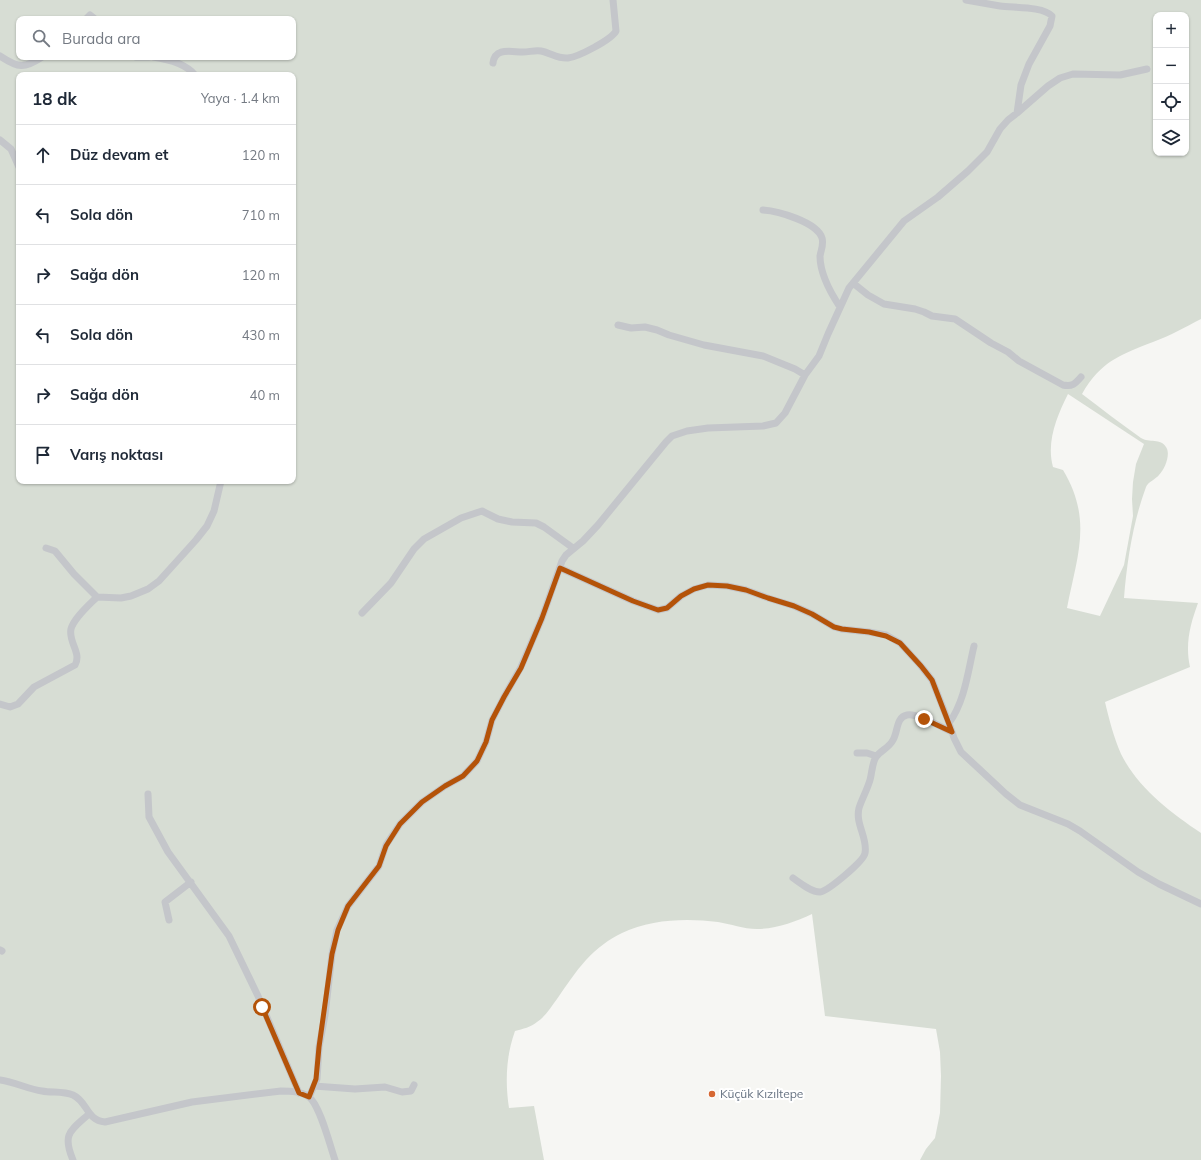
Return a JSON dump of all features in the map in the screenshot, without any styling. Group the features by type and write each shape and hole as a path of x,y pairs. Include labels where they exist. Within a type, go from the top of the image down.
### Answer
{"street":[{"path":"492,63 497,54 506,50 543,51 560,58 568,58 593,48 613,35 616,31 613,0"},
{"path":"966,0 1001,6 1027,8 1047,12 1052,16 1050,26 1021,85 1017,113"},
{"path":"0,56 13,64 20,66 32,64 38,60"},
{"path":"163,60 183,66 192,72"},
{"path":"309,1097 316,1079 332,954 338,930 348,906 379,866 386,846 400,824 422,802 463,776 477,761 486,742 492,720 521,668 542,618 562,561 566,555 583,541 598,525 672,436 679,433 708,428 763,426 776,423 785,413 805,375 819,356 840,307 853,283 904,221 938,198 968,171 987,152 1000,129 1008,120 1048,86 1060,78 1073,74 1120,75 1147,69"},
{"path":"0,140 11,148 16,160"},
{"path":"763,210 775,211 803,221 819,231 823,242 820,254 821,265 826,282 833,297 840,307"},
{"path":"853,283 868,295 884,304 915,309 932,316 955,319 991,344 1008,352 1019,361 1063,385 1074,385 1081,377"},
{"path":"618,325 631,328 658,330 669,335 704,345 763,356 795,369 805,375"},
{"path":"46,548 55,551 74,574 97,597 117,598 131,596 148,589 159,581 207,526 214,511 220,484"},
{"path":"362,613 391,583 414,549 424,540 461,518 482,512 498,519 512,522 536,523 573,548"},
{"path":"560,568 633,601 658,610 667,608 681,596 694,589 708,585 727,586 746,590 794,606 812,614 834,627 886,636 900,643 932,680 954,738 961,752 1020,805 1068,824 1138,872 1201,904"},
{"path":"0,704 10,706 18,704 34,687 75,666 77,656 71,640 71,630 84,610 97,597"},
{"path":"949,723 956,713 960,701 974,646"},
{"path":"793,878 814,891 822,892 862,860 866,852 858,820 858,810 870,780 876,756 893,742 899,722 905,715 916,716 952,732"},
{"path":"856,753 867,753 876,756"},
{"path":"148,794 149,817 168,852 229,936 258,996 299,1093"},
{"path":"169,920 165,902 191,882"},
{"path":"0,1080 43,1091 72,1095 83,1103 89,1114 99,1121 108,1122 179,1104 204,1100 281,1091 299,1093 309,1097 319,1112 335,1160"},
{"path":"314,1086 355,1089 385,1087 406,1092 411,1091 414,1086"},
{"path":"73,1160 68,1150 68,1137 71,1131 89,1114"}],"shaded area":[{"path":"0,0 1201,0 1201,319 1159,340 1112,360 1096,374 1082,394 1141,438 1164,444 1168,453 1167,461 1163,469 1158,476 1147,485 1141,500 1131,542 1124,598 1198,603 1188,642 1190,667 1105,702 1116,742 1121,754 1136,778 1167,808 1201,833 1201,1160 920,1160 926,1149 935,1138 940,1113 940,1052 936,1029 825,1016 812,914 799,920 764,929 694,920 657,922 633,928 608,941 594,952 578,969 540,1020 524,1029 515,1031 507,1069 509,1108 534,1106 544,1160 0,1160","holes":["1068,394 1144,444 1136,464 1133,482 1133,516 1124,565 1100,616 1067,608 1078,555 1080,522 1078,505 1072,488 1063,470 1053,467 1051,448 1054,429"]}],"place":[{"name":"Küçük Kızıltepe","path":"712,1094"}],"route":[{"path":"262,1007 299,1093 309,1097 316,1079 332,954 338,930 348,906 379,866 386,846 400,824 422,802 463,776 477,761 486,742 492,720 521,668 542,618 560,568 653,609 662,610 667,608 681,596 694,589 708,585 727,586 746,590 794,606 812,614 834,627 886,636 900,643 932,680 952,732 924,719"}]}
